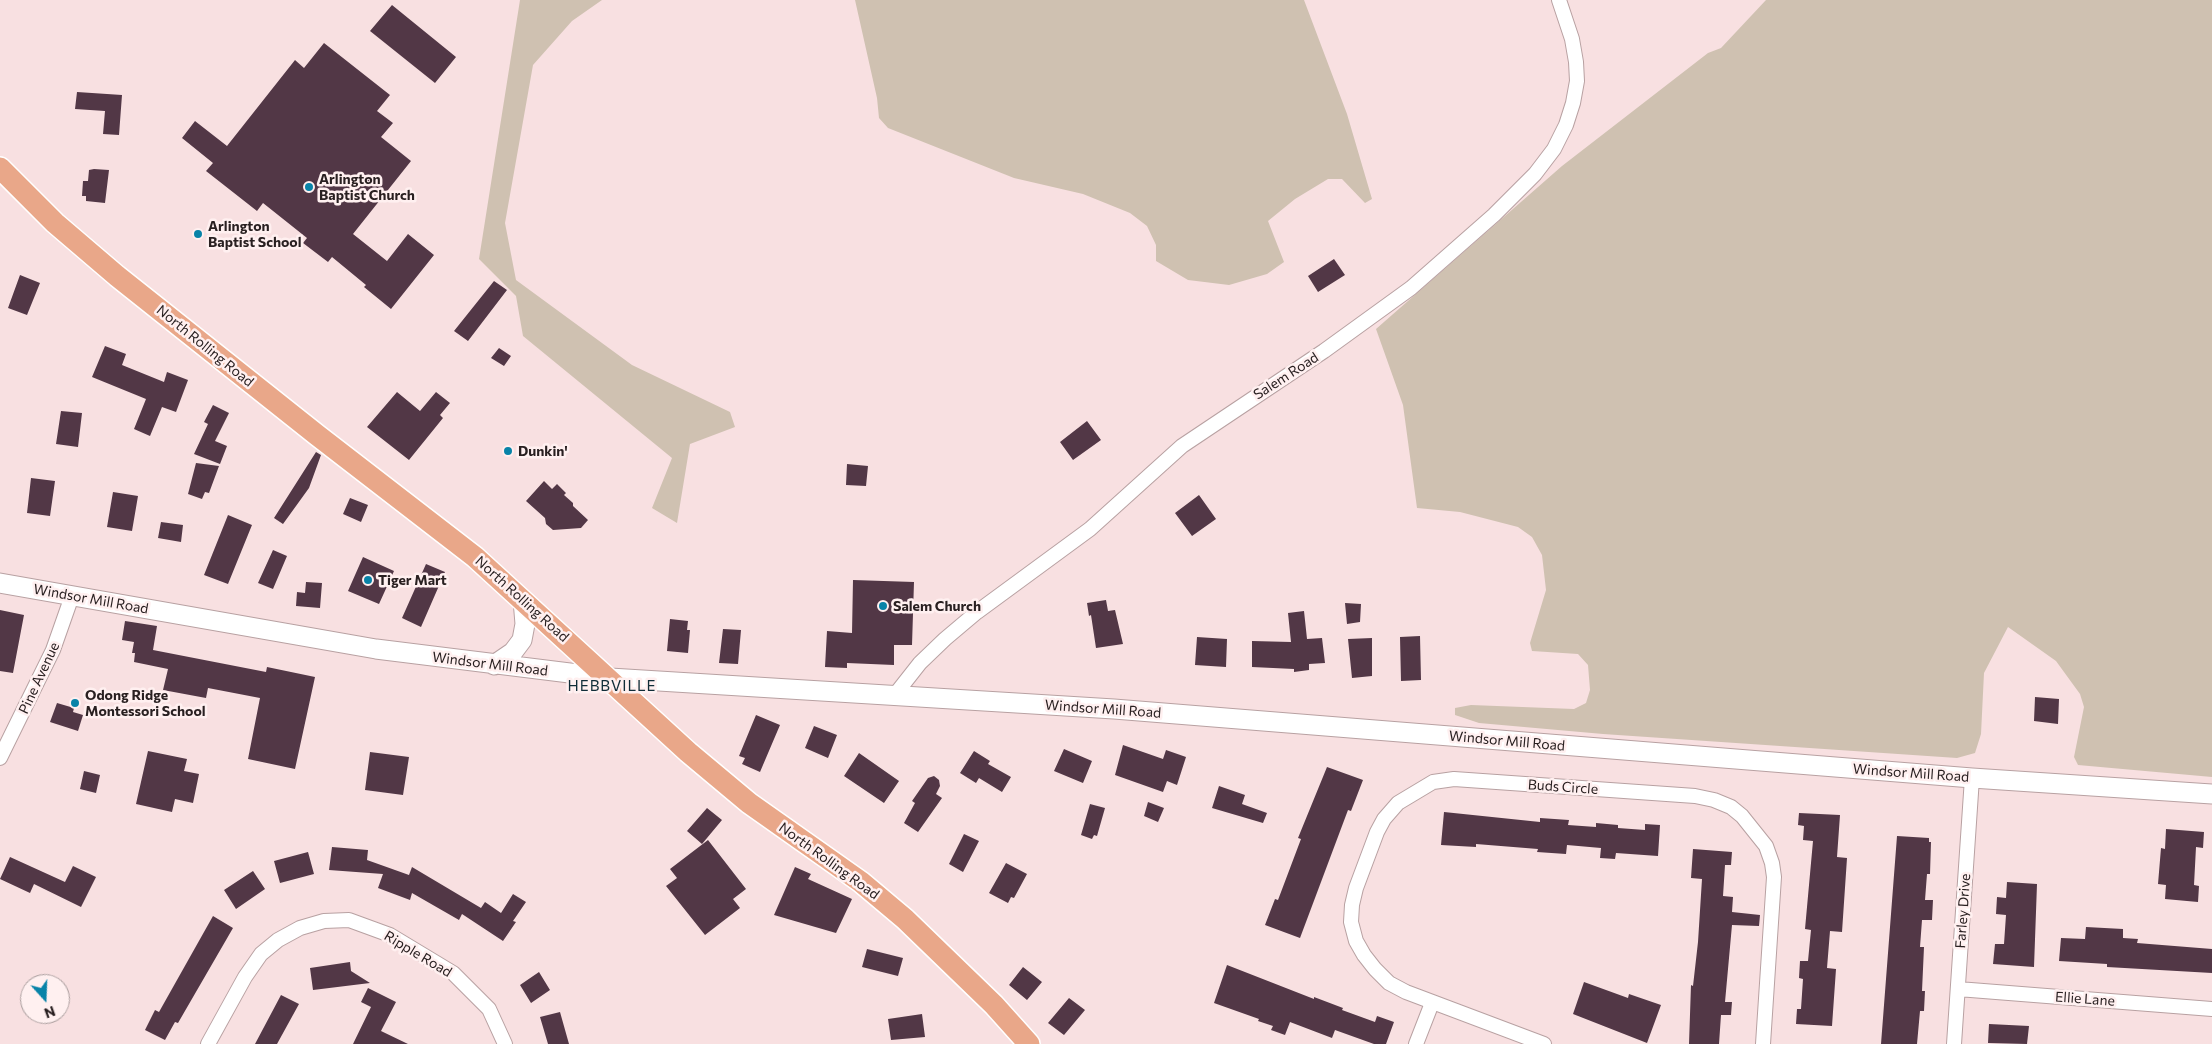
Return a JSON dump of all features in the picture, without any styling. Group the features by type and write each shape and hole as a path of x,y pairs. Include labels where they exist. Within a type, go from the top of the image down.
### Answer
{"main road":[{"name":"North Rolling Road","path":"0,168 55,223 117,276 317,435 475,557 610,678 688,752 749,803 861,882 905,919 994,1004 1029,1044"},
{"name":"Windsor Mill Road","path":"0,583 356,646 494,665 610,678 1346,727 1529,744 1972,778 2212,794"},
{"path":"494,665 513,652 522,640 525,624 523,600"}],"street":[{"name":"Salem Road","path":"894,696 920,663 970,617 1090,529 1182,446 1324,351 1411,288 1494,215 1535,174 1554,149 1566,125 1577,81 1572,39 1559,0"},
{"name":"Pine Avenue","path":"0,758 53,650 72,596"},
{"name":"Farley Drive","path":"1954,1044 1972,778"},
{"name":"Buds Circle","path":"1544,1044 1432,1003 1389,983 1364,955 1351,922 1356,888 1377,832 1384,819 1398,803 1433,782 1454,779 1695,796 1714,800 1731,807 1742,816 1766,846 1772,863 1774,893 1763,1044"},
{"name":"Ripple Road","path":"208,1044 245,977 262,954 278,940 300,928 324,921 349,920 390,935 452,973 489,1009 505,1044"},
{"name":"Ellie Lane","path":"1958,989 2212,1009"},
{"path":"1416,1044 1432,1003"}],"shaded area":[{"path":"520,0 602,0 572,21 533,65 505,223 516,280 632,365 730,412 735,427 690,444 677,523 652,508 672,458 523,336 516,296 479,259"},
{"path":"855,0 1304,0 1347,114 1372,199 1365,203 1342,179 1328,179 1295,199 1268,221 1284,262 1267,274 1229,285 1188,280 1156,261 1156,245 1147,226 1130,213 1083,194 1014,178 888,128 879,118 877,98"},
{"path":"1766,0 2212,0 2212,777 2078,765 2074,757 2084,707 2080,694 2056,661 2008,627 1984,673 1981,734 1975,753 1957,758 1603,734 1479,723 1455,715 1455,708 1471,705 1574,709 1586,703 1590,690 1588,665 1578,654 1532,651 1530,643 1546,590 1542,555 1532,537 1518,527 1460,512 1417,508 1403,405 1376,329 1562,166 1708,53 1721,48"}],"building":[{"path":"392,5 456,57 435,83 370,31"},
{"name":"Arlington Baptist Church","path":"324,43 390,95 377,111 393,123 381,137 411,161 353,234 387,261 408,234 434,255 391,309 332,257 328,262 303,243 307,238 263,203 257,211 206,171 213,163 182,138 195,121 227,146 295,60 304,68"},
{"path":"77,92 122,95 119,135 103,134 105,111 75,109"},
{"path":"89,170 109,170 105,203 86,201 86,196 82,196 83,181 88,181"},
{"path":"1334,259 1345,275 1318,292 1308,276"},
{"path":"20,275 40,283 27,315 8,308"},
{"path":"494,281 507,290 468,341 454,331"},
{"path":"105,346 126,354 122,365 164,382 167,372 188,380 176,412 162,407 150,436 134,429 146,399 92,377"},
{"path":"499,348 511,356 504,366 491,358"},
{"path":"397,392 420,411 436,392 450,403 440,415 443,418 409,460 367,427"},
{"path":"213,405 229,413 215,441 227,446 220,464 194,454 208,424 204,422"},
{"path":"61,411 82,413 78,447 56,444"},
{"path":"1087,421 1101,440 1073,460 1060,442"},
{"path":"316,452 321,455 309,488 283,524 274,518"},
{"path":"196,463 219,466 209,493 205,492 202,499 188,494"},
{"path":"847,464 868,466 866,486 846,485"},
{"path":"31,478 55,481 50,516 27,513"},
{"path":"544,481 552,489 557,484 566,493 564,495 573,503 573,506 588,520 581,528 553,530 546,524 545,518 526,501"},
{"path":"113,492 138,496 132,531 107,527"},
{"path":"1199,495 1216,519 1192,536 1175,513"},
{"path":"350,498 368,505 361,522 343,514"},
{"path":"228,515 252,525 228,584 204,575"},
{"path":"161,522 183,525 181,542 158,538"},
{"path":"273,550 287,556 273,589 258,583"},
{"path":"363,557 394,571 379,604 348,591"},
{"path":"426,564 445,572 421,627 402,618"},
{"name":"Salem Church","path":"853,580 914,582 912,645 894,645 894,665 847,663 847,668 825,667 827,631 852,633"},
{"path":"306,582 322,583 320,608 296,606 297,592 305,593"},
{"path":"1106,600 1108,611 1115,610 1123,644 1096,648 1091,615 1089,616 1087,603"},
{"path":"1345,603 1361,604 1360,622 1347,624"},
{"path":"0,610 24,615 13,673 0,671"},
{"path":"1304,611 1307,639 1322,638 1325,663 1309,664 1309,670 1294,672 1294,669 1252,667 1252,641 1291,642 1288,613"},
{"path":"670,619 688,621 687,630 690,630 688,653 667,651"},
{"path":"125,621 157,626 153,650 266,672 267,667 315,677 295,769 248,759 260,698 208,688 206,698 163,690 168,669 134,662 135,653 132,653 134,642 122,640"},
{"path":"723,629 741,630 738,664 719,663"},
{"path":"1420,636 1421,680 1401,681 1400,637"},
{"path":"1197,637 1227,639 1226,667 1195,665"},
{"path":"1372,638 1372,676 1352,678 1348,639"},
{"path":"2035,697 2059,699 2058,724 2034,721"},
{"path":"57,703 74,708 73,712 83,715 78,731 50,722"},
{"path":"756,715 780,725 760,772 742,764 745,758 739,756"},
{"path":"814,726 837,735 828,758 805,748"},
{"path":"1123,745 1163,759 1166,750 1186,757 1177,785 1167,781 1163,792 1115,775"},
{"path":"1064,749 1092,761 1083,783 1054,771"},
{"path":"148,751 187,759 184,771 199,774 193,803 175,799 172,812 136,804"},
{"path":"974,751 990,761 988,764 1011,777 1002,792 979,778 976,783 960,773"},
{"path":"370,752 409,757 403,795 365,790"},
{"path":"859,753 899,781 884,803 844,776"},
{"path":"1327,767 1363,780 1351,811 1348,810 1300,938 1265,925 1275,899 1278,900 1301,839 1298,838"},
{"path":"84,771 100,775 96,793 80,789"},
{"path":"934,776 939,780 940,786 936,794 942,798 918,832 904,823 915,803 912,801 928,778"},
{"path":"1219,786 1245,795 1242,804 1267,813 1263,823 1212,808"},
{"path":"1148,802 1164,808 1158,822 1144,816"},
{"path":"1090,804 1105,808 1097,836 1094,835 1092,839 1081,835"},
{"path":"707,808 722,820 702,844 687,831"},
{"path":"1444,812 1540,822 1540,818 1569,820 1568,825 1596,827 1596,823 1618,825 1618,828 1645,830 1645,824 1660,825 1658,856 1616,853 1615,859 1600,858 1601,848 1567,845 1566,854 1537,852 1538,849 1476,844 1476,847 1441,845"},
{"path":"1799,813 1840,815 1837,857 1847,858 1842,932 1830,931 1827,968 1836,969 1832,1026 1796,1024 1797,1009 1801,1009 1803,979 1799,978 1800,961 1808,961 1811,930 1805,929 1813,841 1803,840 1804,826 1798,825"},
{"path":"2166,829 2204,832 2203,848 2196,847 2194,885 2199,886 2198,902 2165,899 2166,885 2158,884 2161,848 2165,849"},
{"path":"964,834 979,841 963,872 949,864"},
{"path":"1897,836 1929,838 1929,842 1931,842 1930,874 1927,874 1925,900 1933,900 1932,920 1922,920 1920,947 1924,947 1922,991 1925,991 1924,1011 1920,1011 1917,1044 1881,1044"},
{"path":"708,840 746,889 733,899 740,908 705,935 666,886 677,878 670,869"},
{"path":"332,847 368,850 367,860 409,875 412,867 481,908 485,902 501,913 513,894 526,902 513,921 516,922 503,941 462,914 459,920 412,893 410,900 378,888 383,874 329,870"},
{"path":"1693,849 1732,852 1731,865 1725,865 1723,896 1733,897 1732,912 1760,915 1759,926 1732,925 1725,1002 1732,1002 1731,1015 1721,1015 1719,1044 1689,1044 1691,985 1693,986 1698,942 1702,879 1691,878"},
{"path":"308,852 314,874 280,883 274,861"},
{"path":"10,857 65,882 73,866 96,877 81,907 34,884 30,893 0,879"},
{"path":"1006,863 1027,874 1014,898 1011,897 1008,903 989,893"},
{"path":"795,867 811,874 808,879 852,899 836,933 774,915"},
{"path":"253,871 265,889 236,909 224,890"},
{"path":"2007,882 2037,884 2034,967 1993,964 1995,944 2004,944 2006,915 1996,914 1997,897 2006,898"},
{"path":"213,916 233,928 178,1023 175,1022 165,1040 145,1030 155,1010 159,1012"},
{"path":"2086,927 2123,929 2123,938 2138,939 2137,943 2212,949 2212,973 2107,967 2107,964 2059,961 2061,938 2085,939"},
{"path":"867,949 903,958 898,976 862,967"},
{"path":"350,962 351,971 370,983 313,990 310,968"},
{"path":"1227,965 1314,999 1314,997 1343,1008 1342,1010 1375,1022 1377,1016 1394,1022 1386,1044 1374,1044 1335,1030 1332,1038 1290,1022 1285,1035 1271,1030 1273,1026 1258,1021 1259,1019 1214,1003"},
{"path":"1023,967 1042,982 1027,1000 1009,985"},
{"path":"539,972 550,990 531,1003 520,985"},
{"path":"1584,982 1628,998 1629,994 1661,1005 1647,1043 1573,1014"},
{"path":"368,988 396,1002 381,1031 408,1044 353,1044 371,1007 361,1002"},
{"path":"281,995 299,1004 277,1044 255,1044"},
{"path":"1069,998 1085,1010 1064,1035 1048,1023"},
{"path":"560,1012 569,1044 548,1044 540,1017"},
{"path":"922,1014 925,1037 891,1040 888,1019"},
{"path":"1989,1024 2029,1026 2027,1044 1988,1043"}],"place":[{"name":"Arlington Baptist Church","path":"309,187"},
{"name":"Arlington Baptist School","path":"198,234"},
{"name":"Dunkin'","path":"508,451"},
{"name":"Tiger Mart","path":"368,580"},
{"name":"Salem Church","path":"883,606"},
{"name":"Odong Ridge Montessori School","path":"75,703"}],"district":[{"name":"HEBBVILLE","path":"612,686"}]}
